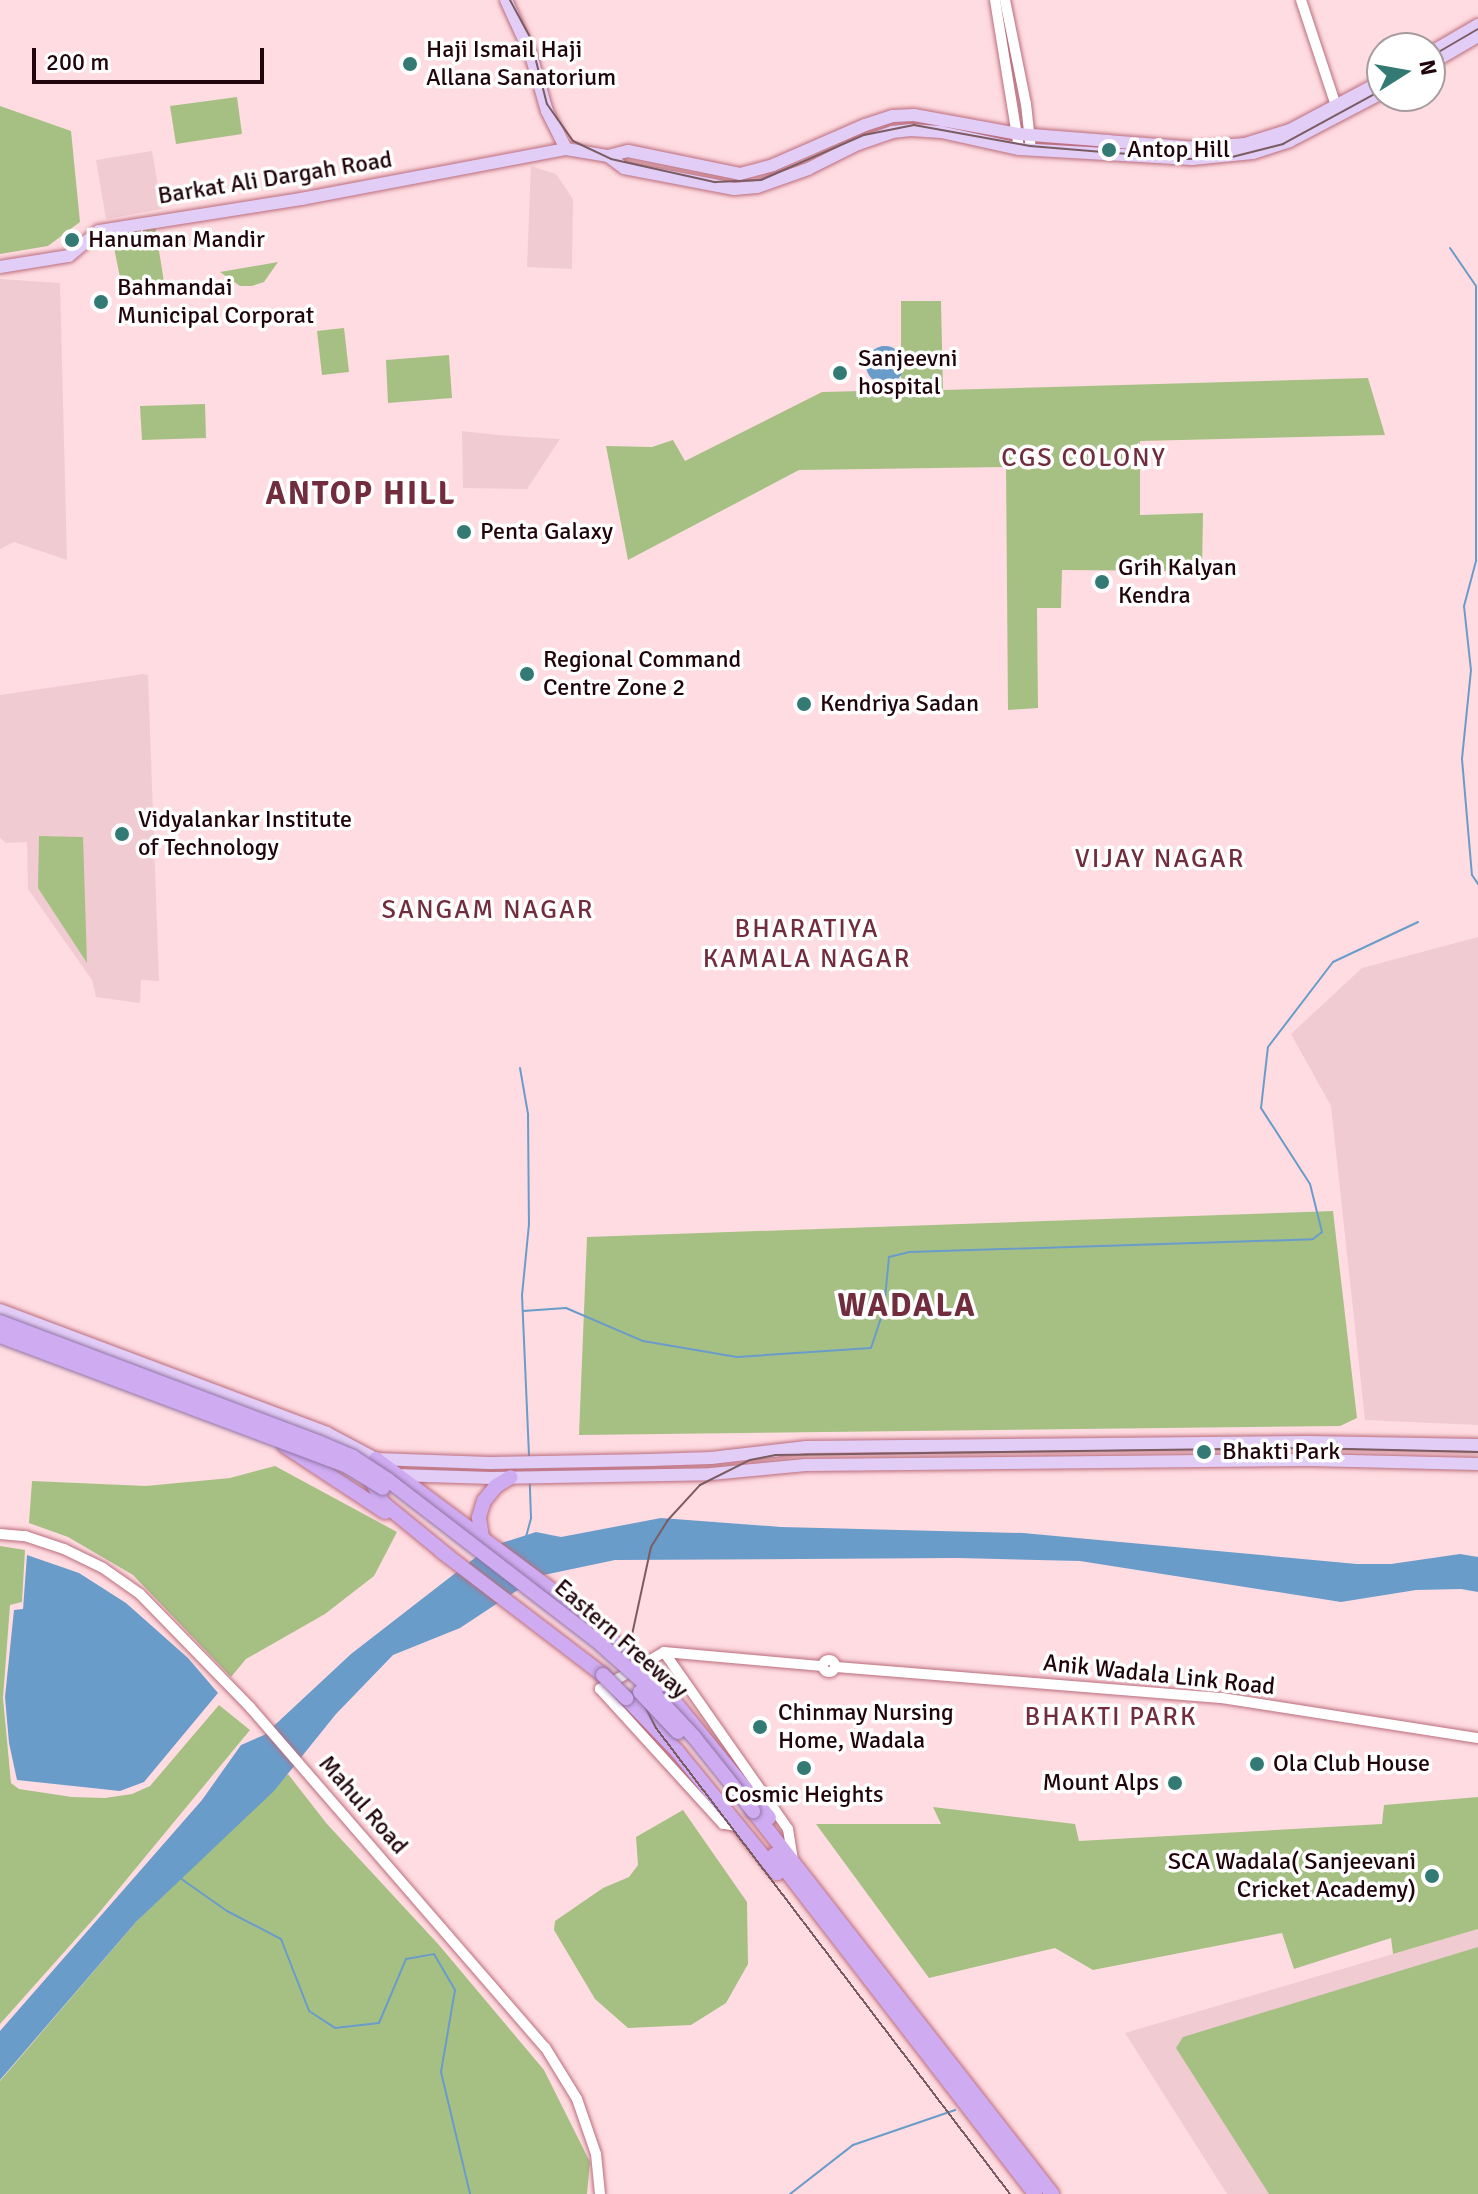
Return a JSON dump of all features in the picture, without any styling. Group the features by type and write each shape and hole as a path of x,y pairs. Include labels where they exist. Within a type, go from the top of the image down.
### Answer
{"highway":[{"name":"Eastern Freeway","path":"0,1322 353,1457 388,1480 596,1640 640,1679 694,1737 746,1818 790,1860 1052,2194"},
{"name":"Eastern Freeway","path":"0,1338 347,1466 383,1488 589,1646 633,1685 689,1745 1035,2194"},
{"path":"270,1430 281,1444 449,1557"},
{"path":"746,1818 626,1698 601,1682 512,1604 383,1503 368,1473 376,1459 544,1584 639,1663 661,1685 765,1811 790,1860"},
{"path":"485,1539 479,1517 484,1501 496,1486 525,1471"}],"main road":[{"path":"506,0 531,55 547,111 566,149 608,156 628,151 740,174 773,165 893,116 935,117 1192,159 1253,153 1366,100"},
{"path":"1446,44 1478,25"},
{"path":"1446,55 1478,36"},
{"path":"1338,112 1366,92"},
{"path":"608,156 624,168 734,189 757,187 808,169 892,132 941,132 1025,150 1155,152"},
{"name":"Barkat Ali Dargah Road","path":"0,267 69,256 99,231 301,199 566,149"},
{"path":"624,168 628,151"},
{"path":"0,1310 315,1428 376,1459 525,1471 651,1475 711,1474 806,1465 1290,1460 1478,1464"},
{"path":"0,1338 75,1366 196,1402 368,1473 525,1471 711,1458 806,1447 1306,1442 1478,1445"},
{"path":"711,1458 711,1474"},
{"path":"650,1460 651,1475"}],"street":[{"path":"995,0 1025,134"},
{"path":"1005,0 1025,150"},
{"path":"1301,0 1338,112"},
{"name":"Mahul Road","path":"0,1534 25,1536 51,1544 103,1568 140,1594 250,1707 545,2047 577,2099 596,2154 600,2194"},
{"path":"746,1818 723,1824 601,1682 664,1652 788,1829 790,1860"},
{"name":"Anik Wadala Link Road","path":"664,1652 822,1666 829,1660 835,1667 1222,1698 1478,1738"}],"shaded area":[{"path":"152,151 162,209 106,219 96,160"},
{"path":"531,166 556,174 573,199 572,269 527,267"},
{"path":"0,279 60,283 67,560 14,542 0,549"},
{"path":"462,431 560,439 527,489 463,488"},
{"path":"148,675 159,981 141,980 140,1003 96,997 92,980 28,889 27,842 6,843 0,838 0,695"},
{"path":"1478,937 1478,1425 1365,1420 1331,1106 1291,1034 1362,968"},
{"path":"1478,1929 1478,2194 1227,2194 1125,2033"}],"green space":[{"path":"237,97 242,134 176,144 170,106"},
{"path":"0,106 71,131 80,222 48,246 0,254"},
{"path":"155,225 166,295 124,297 111,233"},
{"path":"278,262 264,282 252,286 240,286 220,272"},
{"path":"901,301 941,301 943,390 1368,378 1385,435 1140,441 1140,515 1203,513 1202,571 1062,570 1061,608 1037,608 1038,708 1008,710 1006,467 799,470 628,560 606,446 652,447 673,440 685,461 822,392 901,390"},
{"path":"344,328 349,372 322,375 317,331"},
{"path":"449,355 452,398 388,403 386,360"},
{"path":"205,404 206,438 142,440 140,406"},
{"path":"39,836 83,837 87,963 38,888"},
{"path":"1333,1211 1357,1418 1340,1426 579,1435 587,1237"},
{"path":"275,1466 397,1532 374,1576 325,1614 246,1659 231,1677 133,1575 68,1537 29,1523 32,1481 146,1486 230,1478"},
{"path":"0,1546 25,1550 22,1602 10,1605 3,1698 11,1783 19,1789 72,1797 105,1798 132,1794 150,1786 219,1705 250,1730 98,1914 0,2024"},
{"path":"288,1774 327,1824 439,1945 544,2070 590,2162 587,2194 0,2194 0,2081 136,1922"},
{"path":"1478,1797 1478,1929 1393,1954 1391,1938 1294,1969 1282,1933 1093,1970 1055,1948 929,1978 816,1824 941,1824 933,1807 1075,1824 1079,1841 1382,1824 1384,1805"},
{"path":"683,1810 747,1902 748,1964 726,2003 691,2025 628,2028 595,1999 554,1930 555,1921 603,1888 629,1877 638,1865 636,1837"},
{"path":"1478,1947 1478,2194 1269,2194 1176,2048 1183,2037"}],"water":[{"path":"885,346 898,352 904,365 898,378 885,384 872,378 866,365 872,352"},
{"path":"661,1518 781,1527 1023,1533 1357,1564 1391,1564 1460,1554 1478,1557 1478,1592 1461,1589 1416,1590 1341,1602 1080,1561 958,1558 615,1560 539,1576 460,1628 393,1655 336,1714 274,1791 136,1922 0,2080 0,2031 202,1800 241,1745 264,1735 351,1654 489,1547 536,1532 561,1537"},
{"path":"27,1555 79,1573 126,1603 188,1658 218,1693 144,1782 120,1791 17,1780 9,1743 5,1697 14,1610 23,1609"}],"waterway":[{"path":"1450,248 1476,286 1476,561 1464,606 1471,670 1462,759 1472,875 1478,884"},
{"path":"523,1311 566,1308 643,1341 737,1357 871,1348 884,1309 889,1257 909,1252 1313,1239 1322,1232 1310,1184 1261,1108 1268,1047 1333,962 1418,922"},
{"path":"520,1068 528,1114 529,1224 522,1295 529,1458"},
{"path":"526,1537 531,1518 530,1484"},
{"path":"180,1878 227,1911 281,1939 309,2011 335,2028 379,2023 406,1959 434,1954 455,1990 441,2072 470,2194"},
{"path":"790,2194 853,2145 955,2110"}],"railway":[{"path":"510,0 530,37 547,104 573,141 611,159 715,182 761,180 864,135 914,125 1030,146 1188,159 1232,157 1283,144 1366,99"},
{"path":"1446,48 1478,29"},
{"path":"1010,2194 656,1728 641,1699 630,1644 651,1547 667,1521 700,1485 750,1460 775,1455 1306,1448 1478,1452"}],"place":[{"name":"Haji Ismail Haji Allana Sanatorium","path":"410,64"},
{"name":"Antop Hill","path":"1109,150"},
{"name":"Hanuman Mandir","path":"72,240"},
{"name":"Bahmandai Municipal Corporat","path":"101,302"},
{"name":"Sanjeevni hospital","path":"840,373"},
{"name":"Penta Galaxy","path":"464,532"},
{"name":"Grih Kalyan Kendra","path":"1102,582"},
{"name":"Regional Command Centre Zone 2","path":"527,674"},
{"name":"Kendriya Sadan","path":"804,704"},
{"name":"Vidyalankar Institute of Technology","path":"122,834"},
{"name":"Bhakti Park","path":"1204,1452"},
{"name":"Chinmay Nursing Home, Wadala","path":"760,1727"},
{"name":"Ola Club House","path":"1257,1764"},
{"name":"Cosmic Heights","path":"804,1768"},
{"name":"Mount Alps","path":"1175,1783"},
{"name":"SCA Wadala( Sanjeevani Cricket Academy)","path":"1432,1876"}],"district":[{"name":"CGS COLONY","path":"1084,459"},
{"name":"ANTOP HILL","path":"361,494"},
{"name":"VIJAY NAGAR","path":"1160,860"},
{"name":"SANGAM NAGAR","path":"488,911"},
{"name":"BHARATIYA KAMALA NAGAR","path":"807,945"},
{"name":"WADALA","path":"907,1306"},
{"name":"BHAKTI PARK","path":"1111,1718"}]}
